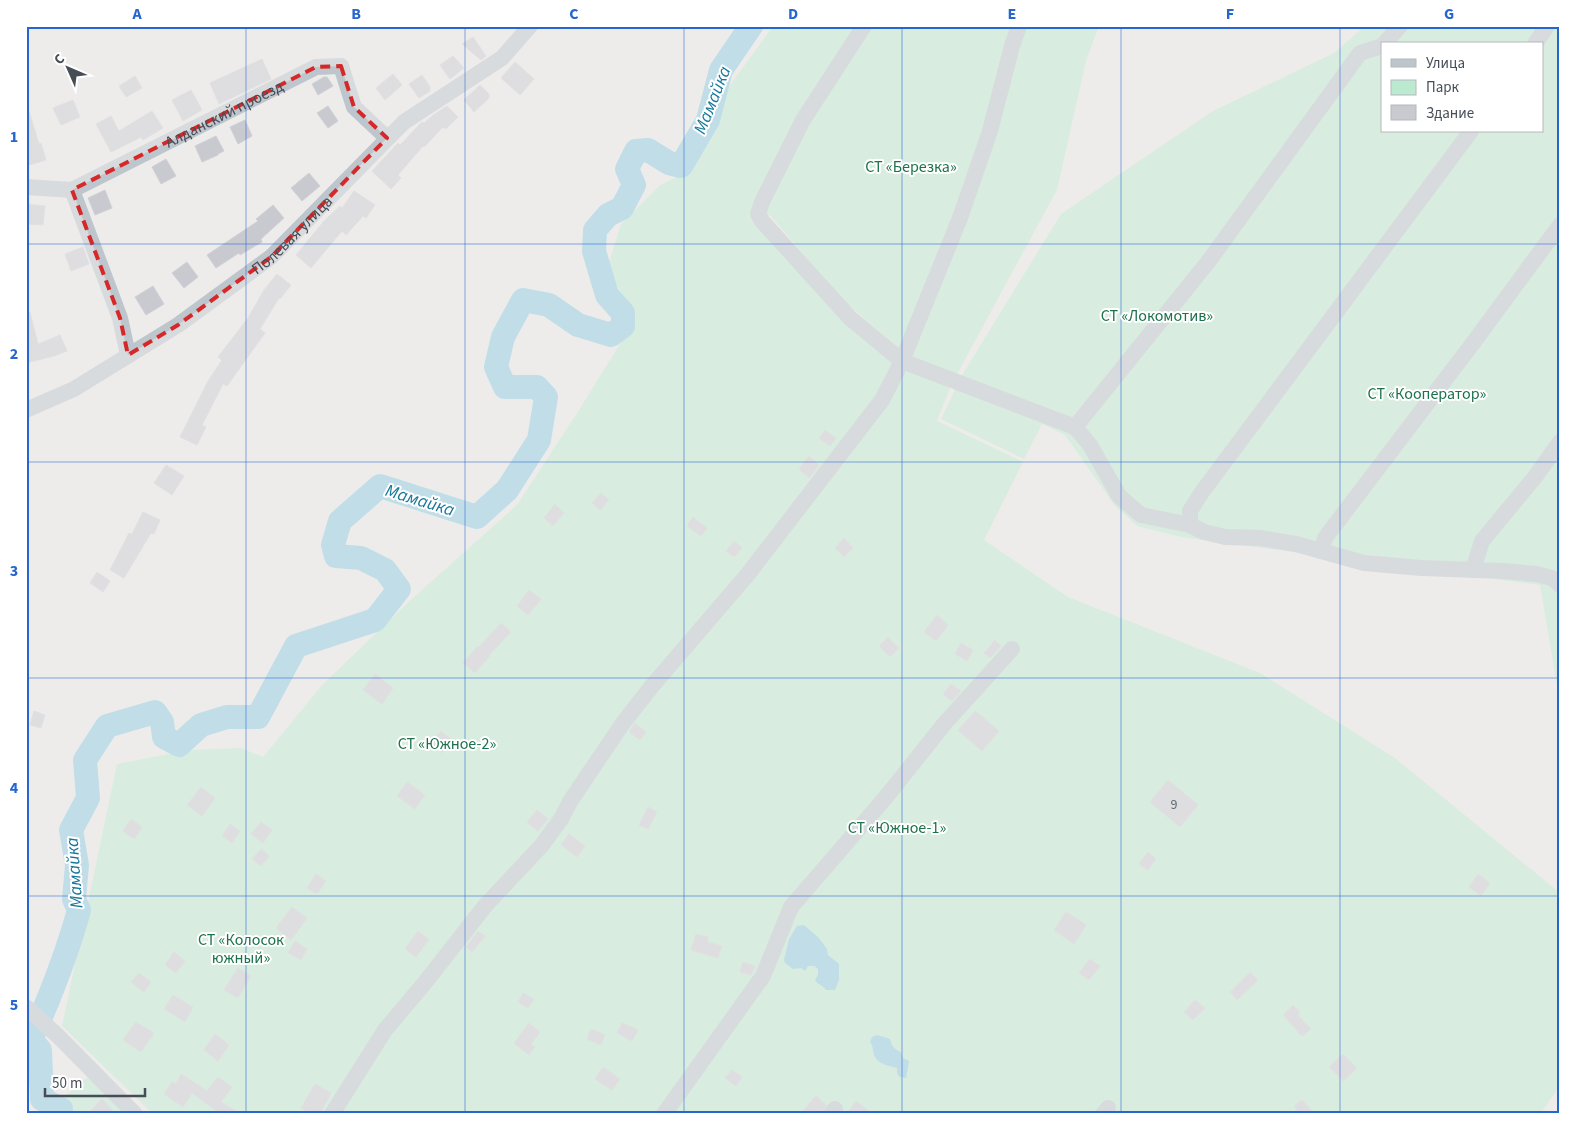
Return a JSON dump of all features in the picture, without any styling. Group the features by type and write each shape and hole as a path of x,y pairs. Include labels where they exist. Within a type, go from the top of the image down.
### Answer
{"street":[{"name":"Полевая улица","path":"26,410 74,389 128,354 178,325 271,257 404,122 502,58 530,26"},
{"path":"864,26 803,120 762,202 758,214 762,221 850,318 902,360 1075,427 1090,446 1120,496 1141,516 1190,525 1204,532 1225,537 1260,538 1296,544 1364,563 1557,577"},
{"path":"332,1114 385,1030 424,985 485,906 542,845 629,716 652,686 748,574 882,400 902,360 960,218 990,131 1019,26"},
{"path":"1386,42 1400,26"},
{"path":"1535,42 1547,26"},
{"path":"1075,427 1208,262 1360,53 1381,46"},
{"name":"Алданский проезд","path":"72,190 316,67 341,66 354,107 387,138"},
{"path":"1190,525 1190,511 1202,492 1470,132"},
{"path":"26,187 72,190 120,318 128,354"},
{"path":"1321,551 1325,538 1474,343 1560,225"},
{"path":"1472,570 1482,541 1560,442"},
{"path":"664,1114 763,976 791,907 886,797 945,724 1012,649"},
{"path":"26,1007 58,1036 135,1114"}],"highlighted area":[{"path":"341,66 354,107 387,138 271,257 178,325 128,355 120,318 72,190 316,67"}],"green space":[{"path":"773,26 1099,26 1086,61 1057,190 956,376 919,360 899,348 839,297 770,215 756,222 893,360 950,388 937,421 1023,462 984,540 1068,597 1260,673 1395,758 1560,893 1560,1086 1540,1114 153,1114 62,1026 117,764 189,750 241,748 263,757 323,684 414,597 517,505 636,318 607,269 621,224 659,186 687,171 725,92"},
{"path":"1365,26 1560,26 1560,703 1540,585 1181,537 1137,526 1115,506 1065,435 1042,424 1024,459 941,419 961,377 1061,214 1213,111 1334,53"},
{"path":"88,1077 126,1114 70,1114 65,1096"}],"water":[{"path":"804,925 819,938 827,949 828,955 839,964 839,980 835,990 826,990 816,982 818,969 814,966 808,966 805,971 801,968 793,969 785,963 789,939 797,926"},
{"path":"877,1035 890,1039 894,1047 901,1052 903,1058 909,1061 906,1078 900,1077 897,1074 897,1068 884,1064 874,1055 870,1042 872,1037"}],"building":[{"path":"473,37 486,56 481,60 462,44"},
{"path":"453,56 464,68 450,79 440,65"},
{"path":"262,59 271,79 219,104 210,83"},
{"path":"515,62 534,79 520,95 501,78"},
{"path":"393,74 402,85 385,100 376,88"},
{"path":"422,75 430,87 430,91 419,98 409,84"},
{"path":"135,76 142,88 126,97 119,86"},
{"path":"327,77 333,86 318,95 312,84"},
{"path":"480,85 489,94 489,98 474,112 464,100"},
{"path":"191,90 202,110 183,121 172,100"},
{"path":"73,100 80,117 61,125 53,108"},
{"path":"328,106 338,121 328,128 317,113"},
{"path":"447,106 458,117 446,129 443,127 423,146 398,175 401,178 391,189 372,171 398,143 400,145 422,122 424,123"},
{"path":"29,111 46,160 26,166 26,112"},
{"path":"152,111 163,128 143,140 141,137 111,152 96,124 111,116 119,131"},
{"path":"245,120 252,136 238,144 230,127"},
{"path":"216,136 224,151 202,162 195,146"},
{"path":"166,159 176,176 161,184 152,167"},
{"path":"309,173 320,186 302,201 291,188"},
{"path":"105,190 112,208 95,215 88,198"},
{"path":"354,191 375,205 366,218 363,216 346,235 342,231 311,268 296,255 324,221 340,206 342,208"},
{"path":"26,204 45,206 43,225 26,224"},
{"path":"273,205 284,218 261,239 262,242 240,255 239,253 216,268 207,255 258,221 256,219"},
{"path":"83,247 89,264 71,271 65,254"},
{"path":"187,262 198,277 184,288 172,273"},
{"path":"277,274 291,285 279,298 260,329 265,333 227,386 223,384 202,425 206,427 197,445 180,437 208,381 222,360 218,357 248,318 264,290"},
{"path":"153,286 164,304 146,315 135,297"},
{"path":"26,312 30,312 38,344 60,335 67,351 26,363"},
{"path":"825,430 836,438 830,446 819,438"},
{"path":"809,456 819,465 809,478 799,469"},
{"path":"166,465 184,476 172,495 154,483"},
{"path":"601,493 609,500 600,510 592,503"},
{"path":"555,504 564,513 553,526 544,518"},
{"path":"143,512 160,520 154,534 151,533 124,578 110,570 129,533 132,534"},
{"path":"693,517 707,528 701,536 687,526"},
{"path":"844,538 853,548 844,557 835,548"},
{"path":"734,541 742,548 734,557 726,551"},
{"path":"97,572 110,581 103,592 90,583"},
{"path":"529,590 541,599 528,615 517,606"},
{"path":"937,615 948,625 936,641 924,632"},
{"path":"501,623 511,632 475,673 463,663"},
{"path":"888,637 899,648 890,657 879,646"},
{"path":"995,640 1001,646 990,658 984,653"},
{"path":"961,643 973,650 967,661 955,654"},
{"path":"375,674 393,688 382,704 363,690"},
{"path":"951,684 961,691 952,701 943,694"},
{"path":"34,711 45,715 41,728 30,725"},
{"path":"975,711 999,731 982,751 958,730"},
{"path":"635,723 646,732 640,740 629,732"},
{"path":"441,731 452,740 442,753 431,743"},
{"path":"1168,780 1198,805 1180,827 1150,802"},
{"path":"407,782 425,795 415,809 397,796"},
{"path":"201,787 215,798 202,816 187,805"},
{"path":"648,807 657,812 648,829 639,825"},
{"path":"537,810 548,819 538,831 527,822"},
{"path":"131,819 142,827 134,839 123,831"},
{"path":"261,822 272,830 263,843 251,834"},
{"path":"230,824 240,831 232,843 222,836"},
{"path":"569,834 585,846 577,857 561,845"},
{"path":"261,849 269,856 261,866 252,859"},
{"path":"1148,852 1156,859 1148,870 1139,864"},
{"path":"316,874 326,881 317,894 307,888"},
{"path":"1478,874 1490,883 1481,896 1469,887"},
{"path":"292,907 307,918 291,940 276,928"},
{"path":"1066,912 1086,925 1074,944 1054,930"},
{"path":"418,931 429,939 416,957 405,949"},
{"path":"478,931 485,936 472,952 466,947"},
{"path":"696,934 708,937 707,942 722,946 718,958 691,950"},
{"path":"295,941 307,949 301,960 288,953"},
{"path":"174,952 185,961 176,973 165,965"},
{"path":"1090,959 1100,966 1089,980 1079,973"},
{"path":"743,962 755,966 751,975 740,972"},
{"path":"238,968 251,976 238,998 224,990"},
{"path":"1250,972 1258,980 1237,1000 1230,992"},
{"path":"139,973 151,982 144,992 131,982"},
{"path":"523,993 534,999 528,1008 518,1002"},
{"path":"173,995 193,1007 185,1022 164,1009"},
{"path":"1195,1000 1205,1008 1193,1020 1184,1012"},
{"path":"1293,1005 1300,1012 1298,1015 1311,1029 1302,1036 1283,1015"},
{"path":"136,1022 154,1033 141,1052 123,1040"},
{"path":"529,1023 540,1032 531,1044 535,1047 529,1055 514,1043"},
{"path":"622,1023 638,1030 632,1041 617,1033"},
{"path":"591,1029 605,1035 601,1045 587,1039"},
{"path":"215,1034 229,1045 218,1061 204,1050"},
{"path":"1343,1054 1357,1068 1343,1081 1329,1067"},
{"path":"603,1067 620,1079 612,1090 595,1079"},
{"path":"732,1070 742,1077 736,1086 725,1078"},
{"path":"181,1074 207,1091 218,1077 232,1087 221,1102 240,1114 220,1114 192,1093 183,1107 164,1094 172,1082 176,1084"},
{"path":"315,1084 331,1093 320,1114 311,1114 301,1108"},
{"path":"816,1096 826,1105 821,1114 800,1114"},
{"path":"102,1099 116,1114 87,1114"},
{"path":"1302,1100 1314,1114 1300,1114 1294,1106"},
{"path":"856,1101 873,1114 847,1114"}],"waterway":[{"name":"Мамайка","path":"61,1114 61,1109 42,1099 40,1050 31,1040 58,975 79,910 74,899 77,865 71,830 88,798 85,760 107,726 155,712 162,722 164,737 179,745 201,725 227,717 258,717 296,646 375,620 399,589 385,570 361,558 336,556 333,545 340,521 380,486 477,517 507,490 539,440 546,397 537,387 505,387 496,367 503,337 523,300 549,305 578,325 611,335 623,326 623,313 607,295 594,251 595,230 608,215 622,208 634,185 627,169 636,151 648,150 669,163 681,166 708,120 721,70 751,26"}],"park label":[{"name":"СТ «Березка»","path":"911,166"},
{"name":"СТ «Локомотив»","path":"1157,315"},
{"name":"СТ «Кооператор»","path":"1427,393"},
{"name":"СТ «Южное-2»","path":"447,743"},
{"name":"СТ «Южное-1»","path":"897,827"},
{"name":"СТ «Колосок южный»","path":"241,948"}]}
